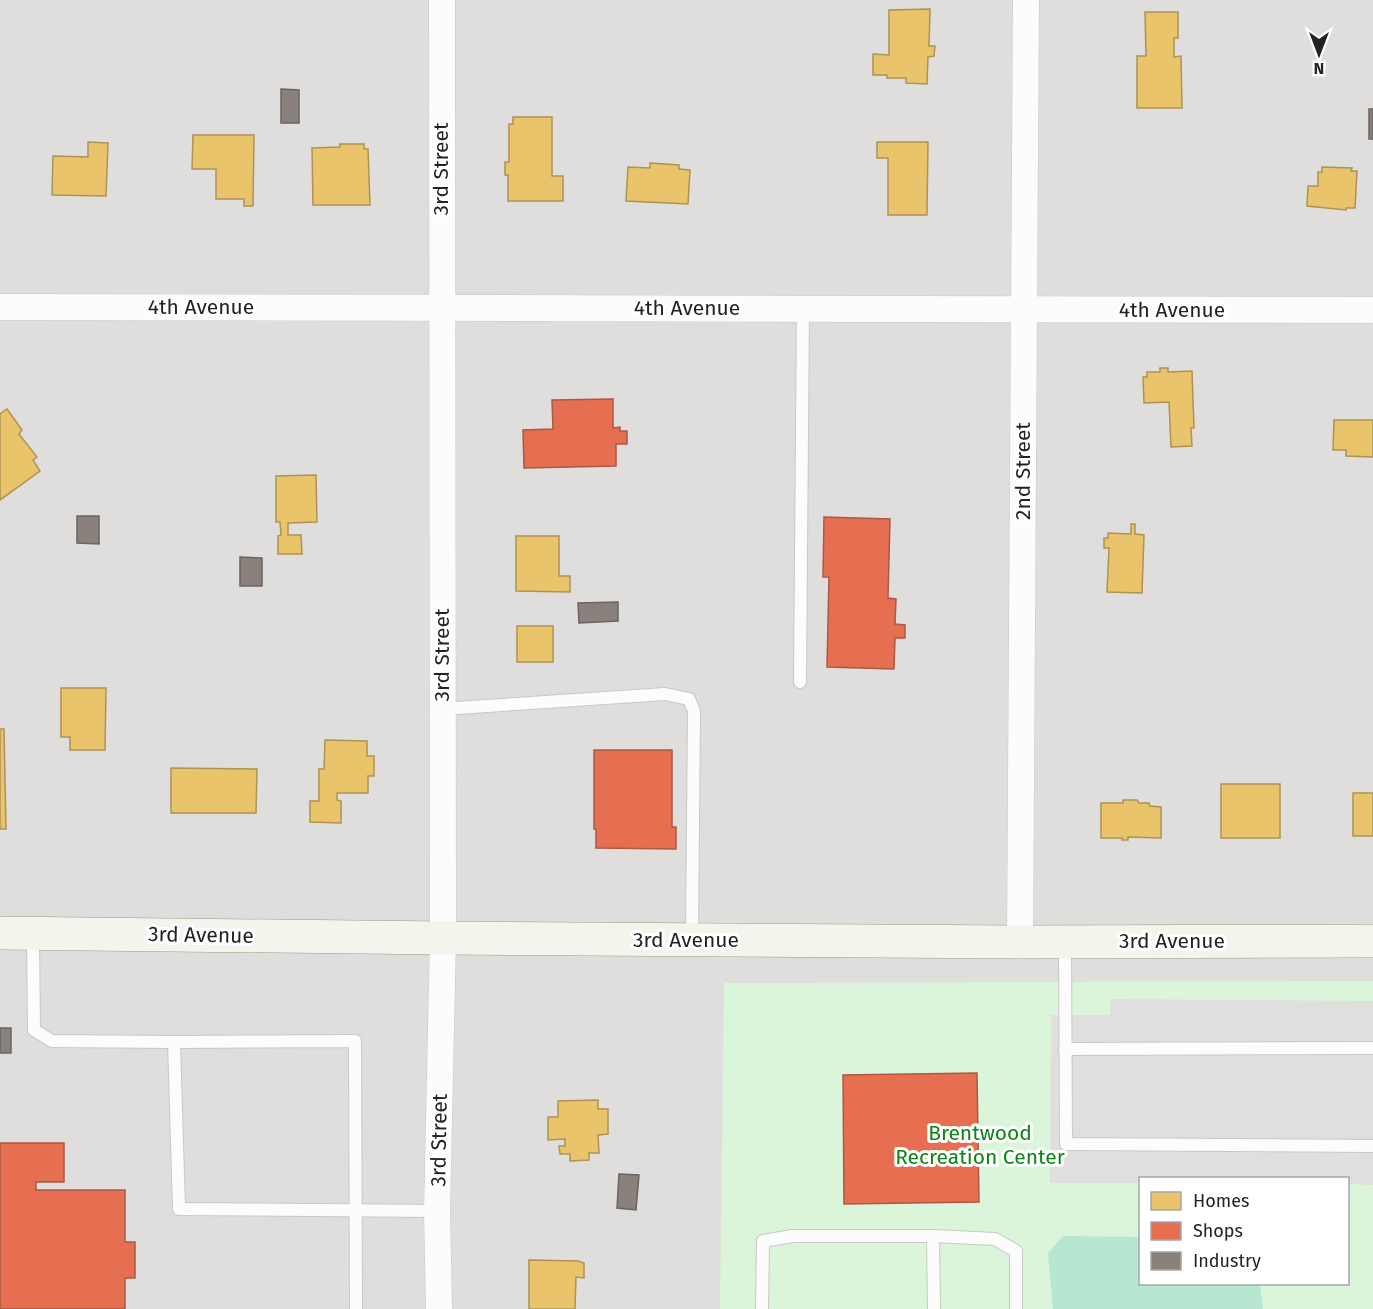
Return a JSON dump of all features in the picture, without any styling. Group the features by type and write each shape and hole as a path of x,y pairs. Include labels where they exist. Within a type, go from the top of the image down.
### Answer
{"street":[{"name":"3rd Street","path":"439,1309 437,1211 443,938 442,0"},
{"name":"2nd Street","path":"1020,942 1026,0"},
{"name":"4th Avenue","path":"0,307 1373,310"},
{"name":"3rd Avenue","path":"0,933 1020,942 1373,941"}],"lane":[{"path":"800,682 803,307"},
{"path":"442,709 665,694 689,699 694,711 692,940"},
{"path":"33,932 34,1030 52,1041 355,1041 356,1309"},
{"path":"1065,942 1066,1144 1373,1146"},
{"path":"174,1042 179,1209 437,1211"},
{"path":"1065,1049 1373,1048"},
{"path":"762,1309 764,1241 792,1236 933,1236 995,1239 1016,1251 1016,1309"},
{"path":"933,1236 934,1309"}],"shaded area":[{"path":"0,0 1373,0 1373,1309 0,1309"},
{"path":"1110,999 1373,1001 1373,1185 1349,1184 1349,1177 1139,1177 1139,1183 1050,1183 1051,1015 1110,1015"}],"green space":[{"name":"Brentwood Recreation Center","path":"1373,981 1373,1309 720,1309 724,983"},
{"path":"1063,1236 1139,1237 1139,1285 1260,1285 1263,1309 1053,1309 1048,1253"}],"building: Homes":[{"path":"930,9 929,46 935,46 934,56 928,57 927,84 906,83 906,78 873,75 873,54 889,55 889,10"},
{"path":"1145,12 1178,12 1178,38 1174,38 1174,57 1181,56 1182,108 1137,108 1137,56 1146,56"},
{"path":"513,117 552,117 552,176 563,176 563,201 508,201 508,175 505,175 505,162 509,162 509,124 513,124"},
{"path":"193,135 254,135 253,206 244,206 244,199 216,199 216,169 192,169"},
{"path":"88,142 108,143 106,196 52,195 53,156 88,157"},
{"path":"877,142 928,142 927,215 888,215 888,158 877,158"},
{"path":"340,144 364,144 364,149 368,149 370,205 313,205 312,148 340,147"},
{"path":"650,163 679,165 679,169 690,170 688,204 626,201 628,167 650,168"},
{"path":"1322,167 1352,168 1351,171 1357,171 1355,208 1346,208 1346,210 1307,206 1308,186 1318,186 1318,172 1322,172"},
{"path":"1160,368 1168,368 1168,372 1192,371 1194,428 1191,428 1192,446 1171,447 1169,402 1144,403 1143,377 1147,377 1147,372 1160,372"},
{"path":"7,409 22,430 19,434 37,457 33,460 40,471 0,500 0,414"},
{"path":"1334,420 1373,420 1373,457 1346,456 1346,450 1333,450"},
{"path":"316,475 317,522 288,523 288,535 301,535 302,554 278,554 278,536 281,535 280,522 276,522 276,476"},
{"path":"1131,524 1135,524 1135,534 1144,535 1142,593 1107,592 1109,548 1104,548 1104,538 1108,538 1108,533 1131,534"},
{"path":"516,536 559,536 559,576 570,576 570,592 516,591"},
{"path":"517,626 553,626 553,662 517,662"},
{"path":"61,688 106,688 105,750 70,750 70,737 61,737"},
{"path":"0,729 4,729 6,829 0,829"},
{"path":"325,740 367,741 367,756 374,756 374,776 368,776 368,793 337,793 337,800 341,801 341,823 310,822 310,801 319,801 319,769 324,769"},
{"path":"171,768 257,769 256,813 171,813"},
{"path":"1221,784 1280,784 1280,838 1221,838"},
{"path":"1353,793 1373,793 1373,836 1353,836"},
{"path":"1123,800 1137,800 1139,803 1161,807 1161,838 1128,837 1128,840 1122,840 1122,838 1101,838 1101,803 1123,803"},
{"path":"598,1100 598,1109 608,1109 608,1134 598,1135 599,1153 589,1153 589,1160 570,1161 570,1154 560,1154 559,1146 565,1146 565,1139 548,1140 548,1117 558,1117 558,1101"},
{"path":"529,1260 584,1263 584,1278 576,1277 575,1309 529,1309"}],"building: Shops":[{"path":"613,399 613,428 620,427 620,431 627,431 627,444 616,444 616,466 524,468 523,430 553,429 552,400"},
{"path":"824,517 890,519 888,598 896,599 895,624 905,625 905,638 895,638 894,669 827,667 829,577 823,577"},
{"path":"594,750 672,750 672,827 676,827 676,849 596,848"},
{"name":"Brentwood Recreation Center","path":"977,1073 979,1202 844,1204 843,1075"},
{"path":"0,1143 64,1143 64,1182 36,1182 36,1190 125,1190 125,1242 135,1242 135,1278 125,1278 125,1309 0,1309"}],"building: Industry":[{"path":"281,89 299,90 299,123 281,123"},
{"path":"1369,109 1373,109 1373,139 1369,139"},
{"path":"77,516 99,516 99,544 77,543"},
{"path":"240,557 262,558 262,586 240,586"},
{"path":"618,602 618,621 579,623 578,603"},
{"path":"0,1028 11,1028 11,1053 0,1053"},
{"path":"619,1174 639,1175 636,1210 617,1208"}]}
